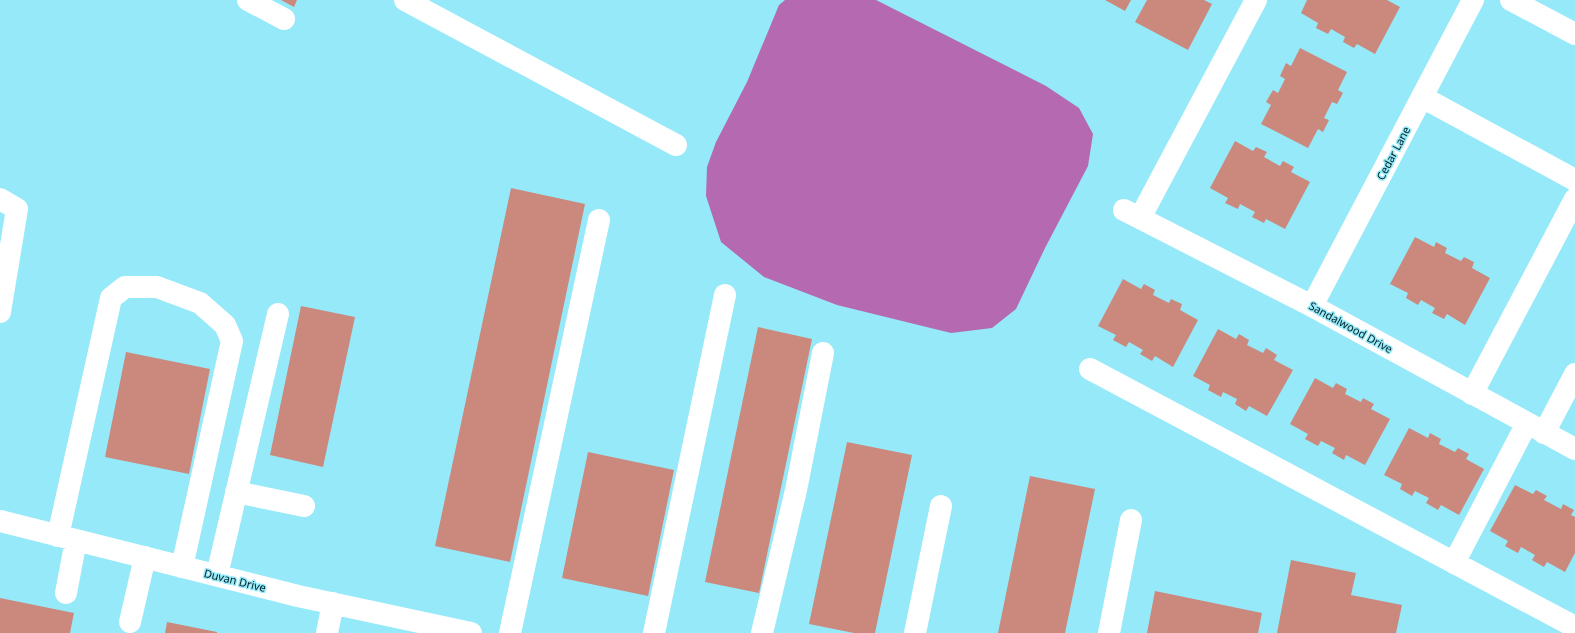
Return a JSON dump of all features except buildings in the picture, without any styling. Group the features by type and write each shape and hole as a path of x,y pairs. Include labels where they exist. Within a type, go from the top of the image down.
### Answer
{"street":[{"path":"248,0 284,19"},
{"path":"406,0 676,145"},
{"name":"Sandalwood Drive","path":"1256,0 1132,214 1312,306 1575,449"},
{"name":"Cedar Lane","path":"1312,306 1473,0"},
{"path":"1511,0 1575,34"},
{"path":"1422,97 1575,180"},
{"path":"0,199 17,209 0,312"},
{"path":"1472,394 1575,199"},
{"path":"510,633 599,220"},
{"path":"66,593 67,538 111,298 125,287 157,287 200,303 225,325 232,341 182,567"},
{"path":"654,633 725,295"},
{"path":"217,575 278,314"},
{"path":"762,633 796,490 823,353"},
{"path":"1090,369 1575,627"},
{"path":"1454,563 1536,428 1575,374"},
{"path":"236,492 304,506"},
{"path":"915,633 941,506"},
{"path":"1109,633 1131,520"},
{"name":"Duvan Drive","path":"0,521 333,603 396,625 471,633"},
{"path":"130,622 145,557"},
{"path":"327,633 333,603"}],"shaded area":[{"path":"785,0 876,0 1046,86 1079,108 1093,134 1088,166 1045,248 1016,309 992,328 951,333 837,305 764,277 721,242 706,196 707,167 716,142 747,82 779,5"}]}
